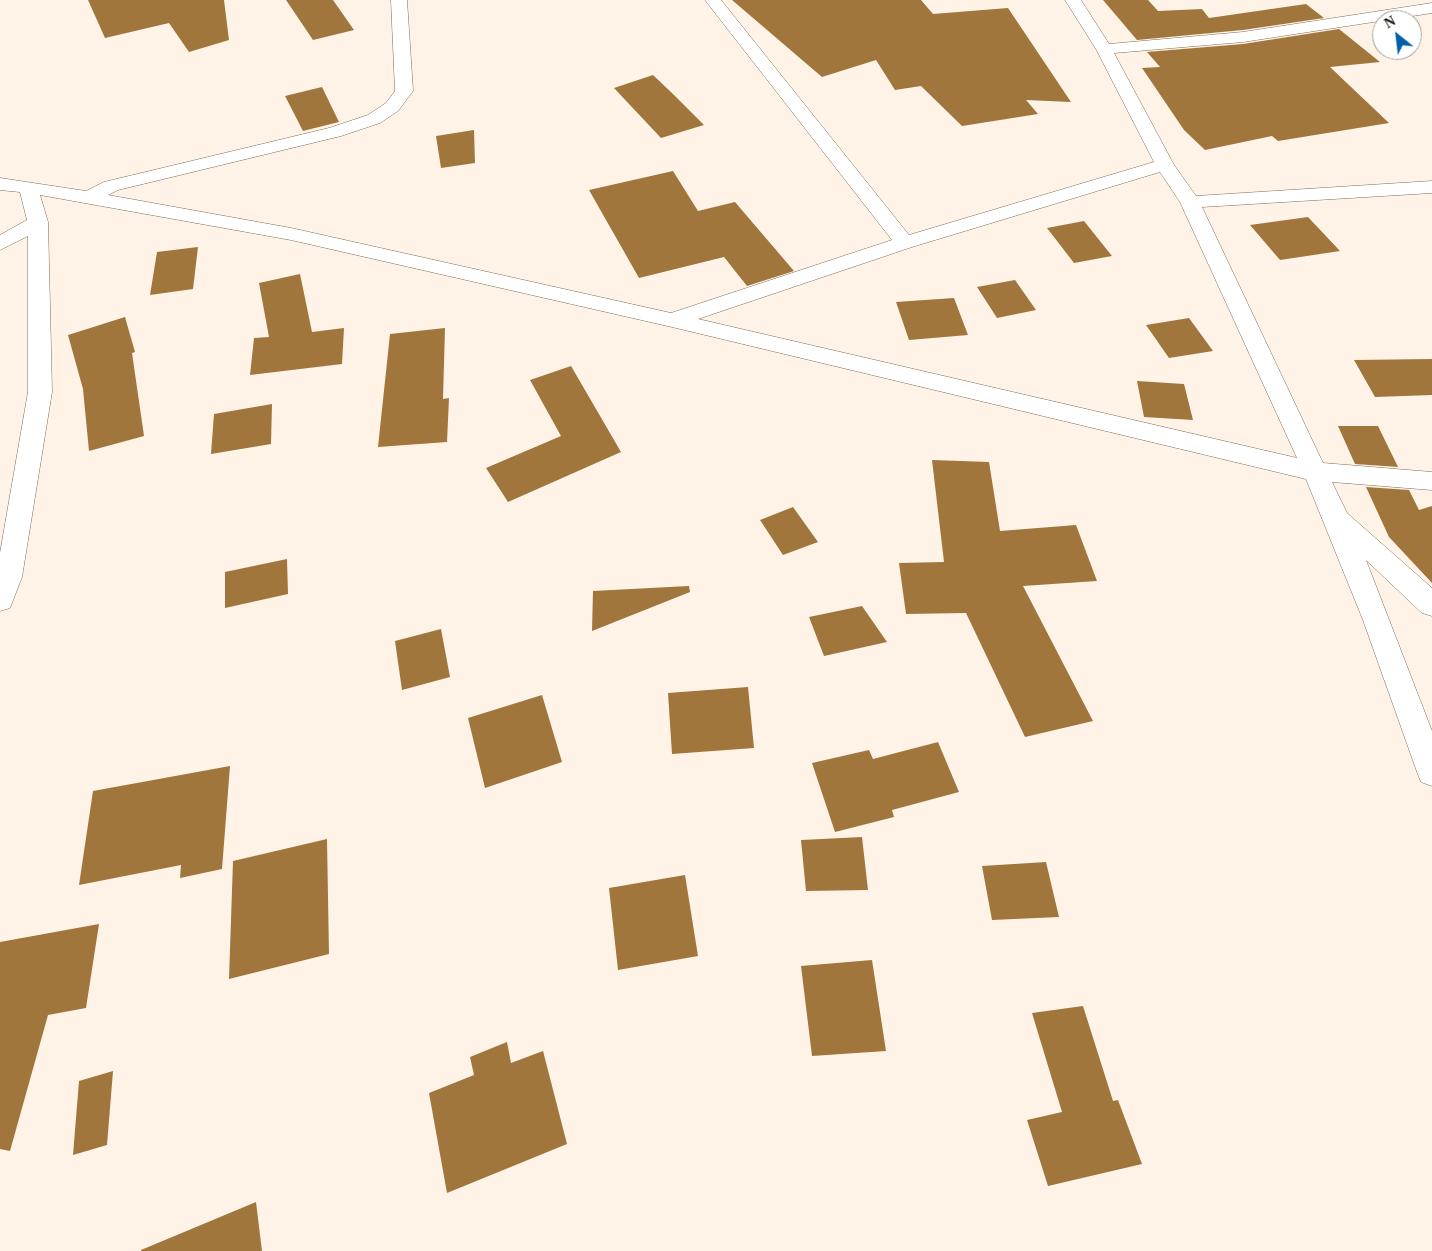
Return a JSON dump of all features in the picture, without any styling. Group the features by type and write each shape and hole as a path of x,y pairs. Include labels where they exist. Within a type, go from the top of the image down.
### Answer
{"street":[{"path":"88,198 111,186 335,132 374,119 392,108 404,92 399,0"},
{"path":"713,0 904,243"},
{"path":"1073,0 1104,49 1165,165 1190,202 1312,471 1335,515 1377,620 1432,772"},
{"path":"1104,49 1243,38 1432,8"},
{"path":"672,320 904,243 1165,165"},
{"path":"0,184 28,187 291,234 672,320 1312,471 1432,481"},
{"path":"0,600 9,577 40,392 38,222 28,187"},
{"path":"1190,202 1432,187"},
{"path":"0,244 38,222"},
{"path":"1335,515 1432,605"}],"building":[{"path":"88,0 224,0 229,40 189,52 169,23 105,38"},
{"path":"286,0 333,0 354,30 313,40"},
{"path":"732,0 921,0 933,14 1008,8 1071,102 1026,100 1038,114 962,126 921,86 895,90 876,60 822,77"},
{"path":"1103,0 1148,0 1158,11 1202,9 1209,18 1306,4 1324,18 1243,30 1137,40"},
{"path":"1339,29 1372,56 1372,60 1380,62 1330,67 1389,123 1278,141 1272,136 1205,150 1184,130 1142,68 1160,67 1147,52 1243,44"},
{"path":"653,75 704,125 661,138 614,88"},
{"path":"322,87 339,122 303,131 285,96"},
{"path":"474,130 475,163 441,168 436,136"},
{"path":"673,171 698,211 735,202 794,271 747,286 724,257 639,278 589,190"},
{"path":"1308,217 1340,251 1280,260 1250,225"},
{"path":"1084,221 1112,256 1074,263 1047,228"},
{"path":"198,247 193,289 150,295 157,252"},
{"path":"300,274 312,332 344,328 342,364 250,375 254,338 269,337 259,283"},
{"path":"1015,280 1036,310 997,318 977,287"},
{"path":"954,298 968,335 909,340 896,302"},
{"path":"125,317 135,352 132,353 144,436 89,451 83,389 68,335"},
{"path":"1189,318 1213,351 1169,358 1146,325"},
{"path":"445,328 443,399 449,398 447,442 378,447 390,334"},
{"path":"1432,359 1432,395 1375,397 1354,360"},
{"path":"571,366 621,452 508,502 486,468 561,436 530,380"},
{"path":"1137,381 1184,384 1193,420 1144,417"},
{"path":"272,404 271,444 211,454 214,414"},
{"path":"1338,426 1378,426 1398,467 1355,464"},
{"path":"932,460 989,462 1000,531 1076,525 1097,581 1023,586 1093,721 1025,737 966,613 906,614 899,563 944,562"},
{"path":"1366,487 1409,490 1419,510 1432,506 1432,583 1389,537"},
{"path":"793,507 818,542 783,555 760,520"},
{"path":"287,559 288,594 225,608 225,572"},
{"path":"689,586 690,592 592,631 593,591"},
{"path":"862,606 887,642 824,656 809,617"},
{"path":"441,629 450,677 402,690 395,641"},
{"path":"748,687 754,748 672,754 668,693"},
{"path":"542,695 562,762 485,788 468,718"},
{"path":"938,742 959,792 892,810 894,817 835,832 812,763 869,750 873,759"},
{"path":"230,766 222,869 180,878 181,865 79,885 93,791"},
{"path":"862,837 868,890 806,891 801,840"},
{"path":"327,839 329,954 229,979 233,861"},
{"path":"1046,862 1059,917 992,920 982,866"},
{"path":"685,875 698,956 618,970 609,888"},
{"path":"99,924 86,1008 48,1015 10,1151 0,1149 0,942"},
{"path":"872,960 886,1051 812,1056 801,966"},
{"path":"1083,1006 1113,1101 1118,1100 1142,1164 1048,1186 1027,1120 1062,1112 1032,1013"},
{"path":"507,1042 511,1063 543,1051 567,1144 447,1193 429,1093 474,1075 470,1057"},
{"path":"113,1071 107,1145 73,1155 79,1081"},
{"path":"256,1202 262,1251 141,1251 141,1250"}]}
